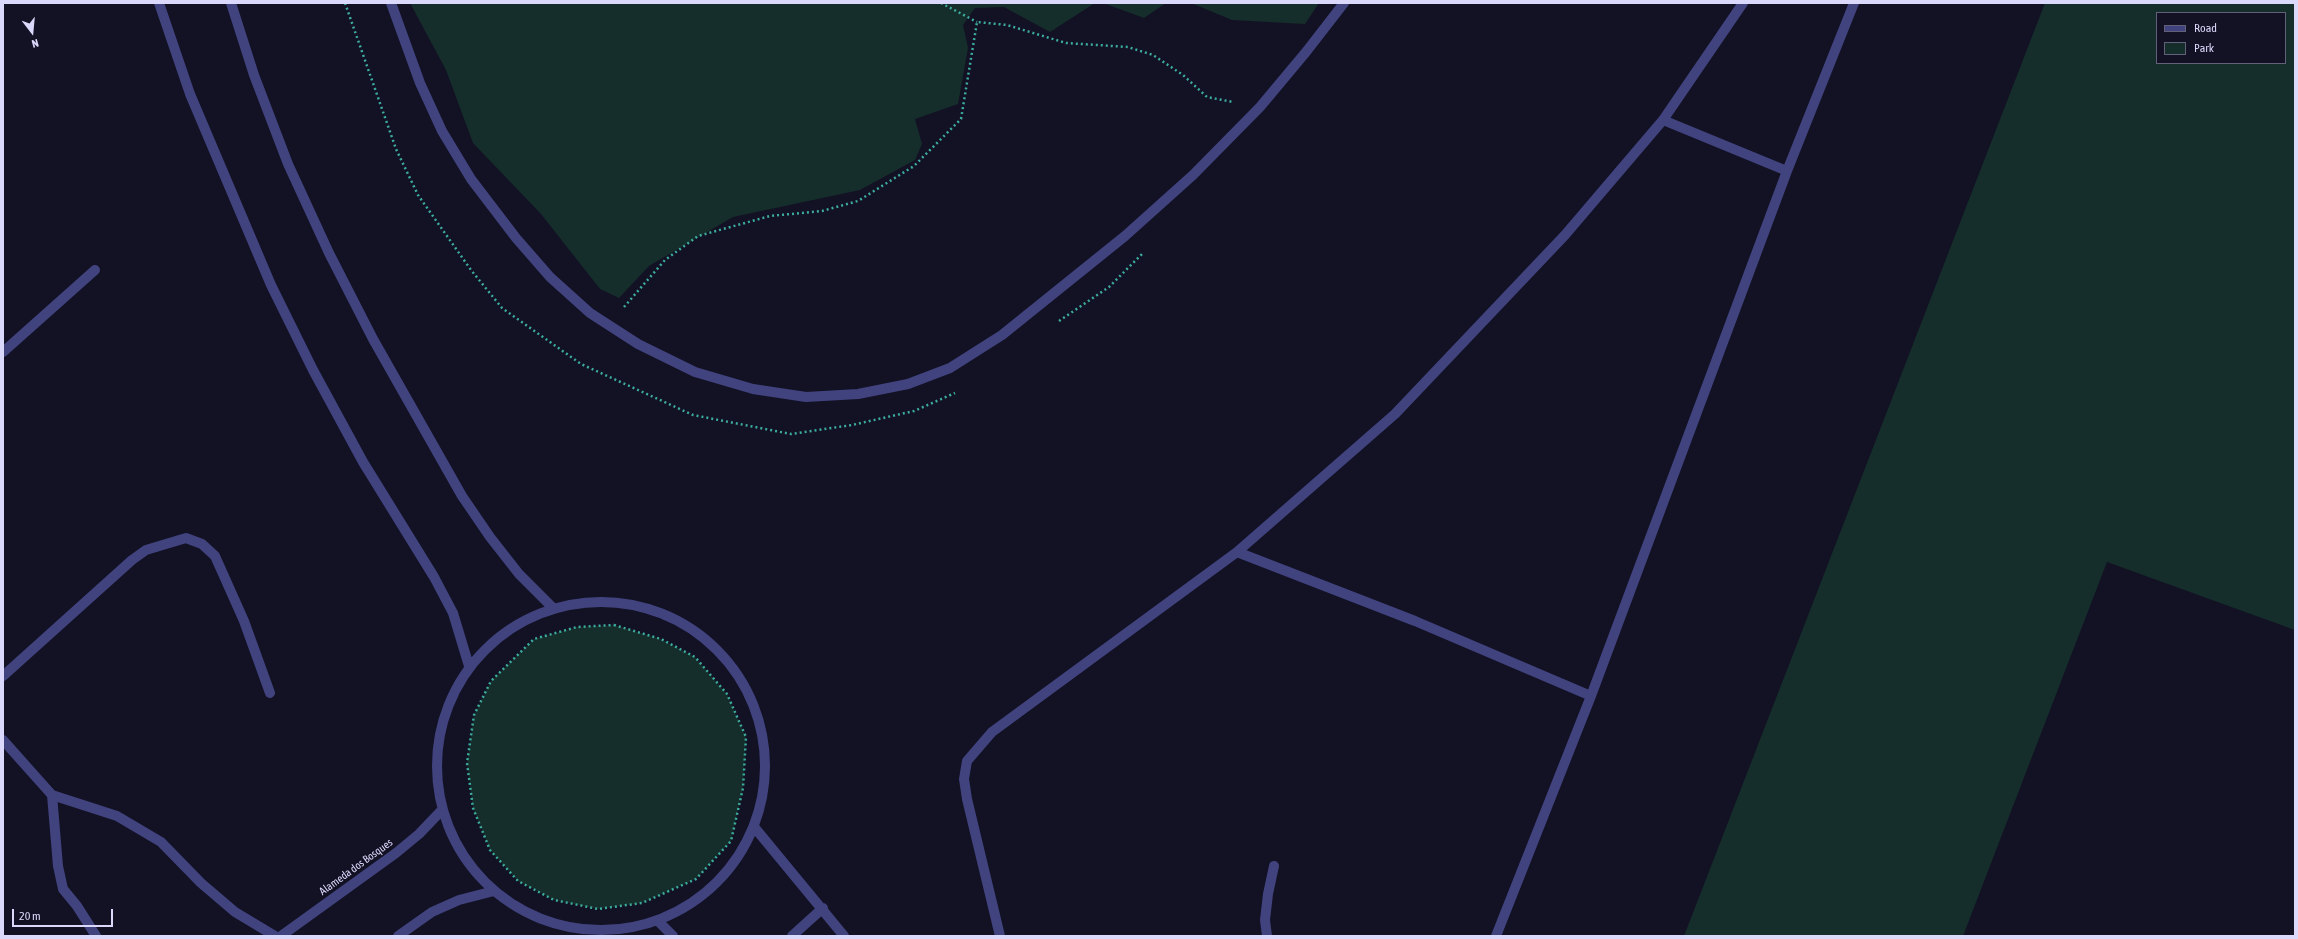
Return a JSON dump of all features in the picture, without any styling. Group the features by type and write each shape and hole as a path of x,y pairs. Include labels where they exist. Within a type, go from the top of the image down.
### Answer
{"street":[{"path":"159,3 190,94 271,285 313,370 363,462 427,565 453,613 469,666"},
{"path":"231,3 254,75 288,164 329,253 372,339 470,508 519,574 553,608"},
{"path":"391,3 420,83 442,132 471,179 516,238 550,276 590,313 638,344 695,372 753,389 806,397 858,394 908,384 950,368 1002,335 1125,236 1193,175 1260,107 1306,52 1344,3"},
{"path":"1000,936 967,799 964,779 967,761 992,732 1237,552 1395,414 1565,235 1663,120 1744,3"},
{"path":"1496,936 1591,696 1787,171 1854,3"},
{"path":"1663,120 1787,171"},
{"path":"3,352 95,270"},
{"path":"3,676 132,560 146,550 186,538 202,544 215,556 244,621 270,693"},
{"path":"1237,552 1415,621 1591,696"},
{"path":"599,601 645,607 688,625 724,654 750,692 764,737 766,783 755,828 738,858 716,884 690,906 658,921 609,931 560,926 514,907 476,875 455,846 441,811 436,773 438,735 450,699 469,666 507,631 553,608 599,601"},
{"path":"3,740 52,795 117,816 161,842 200,883 235,912 275,936"},
{"path":"52,795 58,866 63,889 77,906 96,936"},
{"name":"Alameda dos Bosques","path":"281,936 396,854 419,834 441,811"},
{"path":"755,828 823,908 844,936"},
{"path":"1267,936 1266,914 1274,866"},
{"path":"398,936 432,912 459,900 494,891"},
{"path":"792,936 823,908"},
{"path":"658,921 673,936"}],"path":[{"path":"345,3 396,149 418,195 471,270 502,308 581,364 692,415 791,434 852,425 914,411 960,391"},
{"path":"941,3 977,22 1007,26 1066,43 1128,46 1153,55 1183,75 1207,97 1260,107"},
{"path":"622,309 666,260 698,236 770,216 822,211 858,201 914,166 961,120 977,22"},
{"path":"1057,323 1108,287 1147,250"},
{"path":"614,625 661,639 696,657 727,694 746,737 743,788 731,841 696,879 642,903 598,909 554,900 518,881 490,850 473,808 467,763 474,714 491,681 534,639 577,627 614,625"}],"green space":[{"path":"410,3 1095,3 1050,32 1004,7 975,8 963,25 968,48 958,104 915,119 922,144 915,160 860,190 733,217 649,266 619,298 600,289 541,214 473,143 446,70"},
{"path":"1103,3 1166,3 1144,18"},
{"path":"1191,3 1319,3 1305,24 1232,20"},
{"path":"2045,3 2295,3 2295,630 2107,562 1963,936 1684,936"},
{"path":"614,625 661,639 695,657 727,694 746,737 743,788 731,841 696,879 642,903 598,909 554,900 518,881 490,850 473,808 467,763 474,715 491,681 534,639 577,627"}]}
